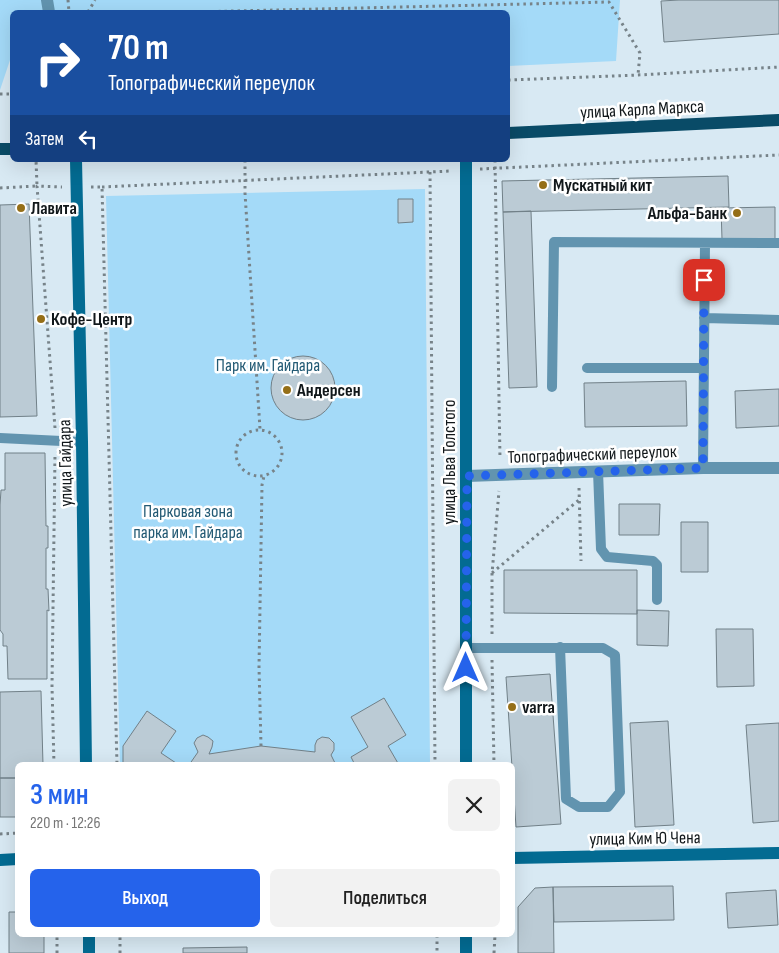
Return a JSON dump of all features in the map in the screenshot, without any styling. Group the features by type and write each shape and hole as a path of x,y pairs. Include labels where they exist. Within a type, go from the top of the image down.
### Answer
{"main road":[{"name":"улица Карла Маркса","path":"510,133 779,120"}],"street":[{"name":"улица Гайдара","path":"76,162 86,762"},
{"name":"улица Льва Толстого","path":"466,165 466,762"},
{"name":"Топографический переулок","path":"467,476 703,468 779,468"},
{"name":"улица Ким Ю Чена","path":"515,858 779,853"},
{"path":"0,860 15,859"},
{"path":"89,937 89,953"},
{"path":"466,937 466,953"}],"lane":[{"path":"552,387 554,242 779,243"},
{"path":"703,468 704,243"},
{"path":"704,318 779,320"},
{"path":"587,368 704,368"},
{"path":"0,438 82,442"},
{"path":"598,471 602,553 607,557 653,561 657,565 657,600"},
{"path":"466,648 560,648 603,648 615,655 620,792 608,807 579,807 566,799 560,648"}],"path":[{"path":"492,5 496,0"},
{"path":"278,10 608,1 640,53 638,75"},
{"path":"510,80 779,67"},
{"path":"0,188 37,186 102,187 430,172 466,165 496,168 779,155"},
{"path":"36,162 56,442 52,686 54,762"},
{"path":"245,162 260,429"},
{"path":"496,162 496,168"},
{"path":"430,172 435,762"},
{"path":"102,187 117,762"},
{"path":"260,429 274,435 282,452 277,468 264,476 253,475 240,467 236,456 237,444 247,432 260,429"},
{"path":"579,472 581,561"},
{"path":"261,746 259,667 262,485 264,476"},
{"path":"492,574 580,499"},
{"path":"0,834 15,833"},
{"path":"57,937 57,953"},
{"path":"120,937 120,953"},
{"path":"437,937 437,953"},
{"path":"494,953 495,937"}],"green space":[{"path":"0,0 620,0 616,61 510,66 510,10 10,10 10,60 0,90"},
{"name":"Парк им. Гайдара","path":"425,189 430,762 120,762 106,196"}],"building":[{"path":"779,0 779,34 664,42 661,1"},
{"path":"728,176 729,207 503,212 502,181"},
{"path":"398,199 413,199 413,222 398,223"},
{"path":"29,204 37,416 0,417 0,205"},
{"path":"775,207 775,239 722,239 721,208"},
{"path":"531,211 537,387 509,388 503,212"},
{"path":"303,356 321,362 329,370 335,388 329,406 321,414 303,420 285,414 277,406 271,388 277,370 285,362"},
{"path":"686,381 687,426 585,427 584,383"},
{"path":"779,389 779,426 736,428 735,391"},
{"path":"5,453 45,453 46,526 48,526 46,589 48,589 49,611 47,610 47,679 8,679 7,646 3,646 3,634 0,630 0,505 1,490 5,490"},
{"path":"619,504 660,504 659,535 619,535"},
{"path":"681,522 708,522 708,572 681,572"},
{"path":"504,570 637,570 637,614 504,613"},
{"path":"637,610 669,611 668,646 637,645"},
{"path":"716,629 753,629 754,686 717,687"},
{"path":"550,674 561,824 516,827 515,762 512,762 506,677"},
{"path":"41,691 43,762 15,762 15,778 0,778 0,692"},
{"path":"384,698 406,735 388,746 397,762 354,762 351,757 368,747 351,717"},
{"path":"147,711 176,731 161,753 174,762 123,762 123,746"},
{"path":"668,721 674,825 635,827 630,723"},
{"path":"779,723 779,821 753,823 746,725"},
{"path":"203,735 213,741 209,754 261,746 315,752 317,740 322,737 329,738 334,743 334,750 331,755 334,762 191,762 198,752 194,743 197,738"},
{"path":"0,778 15,778 15,817 0,817"},
{"path":"673,886 674,920 554,922 553,887"},
{"path":"553,887 554,953 518,953 518,907 535,888"},
{"path":"776,890 778,925 728,928 726,893"},
{"path":"9,912 15,912 15,937 44,937 44,953 9,953"},
{"path":"247,947 247,953 183,953 183,948"}],"place":[{"name":"Мускатный кит","path":"543,185"},
{"name":"Лавита","path":"21,208"},
{"name":"Альфа-Банк","path":"737,213"},
{"name":"Кофе-Центр","path":"41,319"},
{"name":"Андерсен","path":"287,390"},
{"name":"varra","path":"512,707"}],"route":[{"path":"466,668 467,476 703,468 704,280"}],"park label":[{"name":"Парковая зона парка им. Гайдара","path":"188,521"}]}
